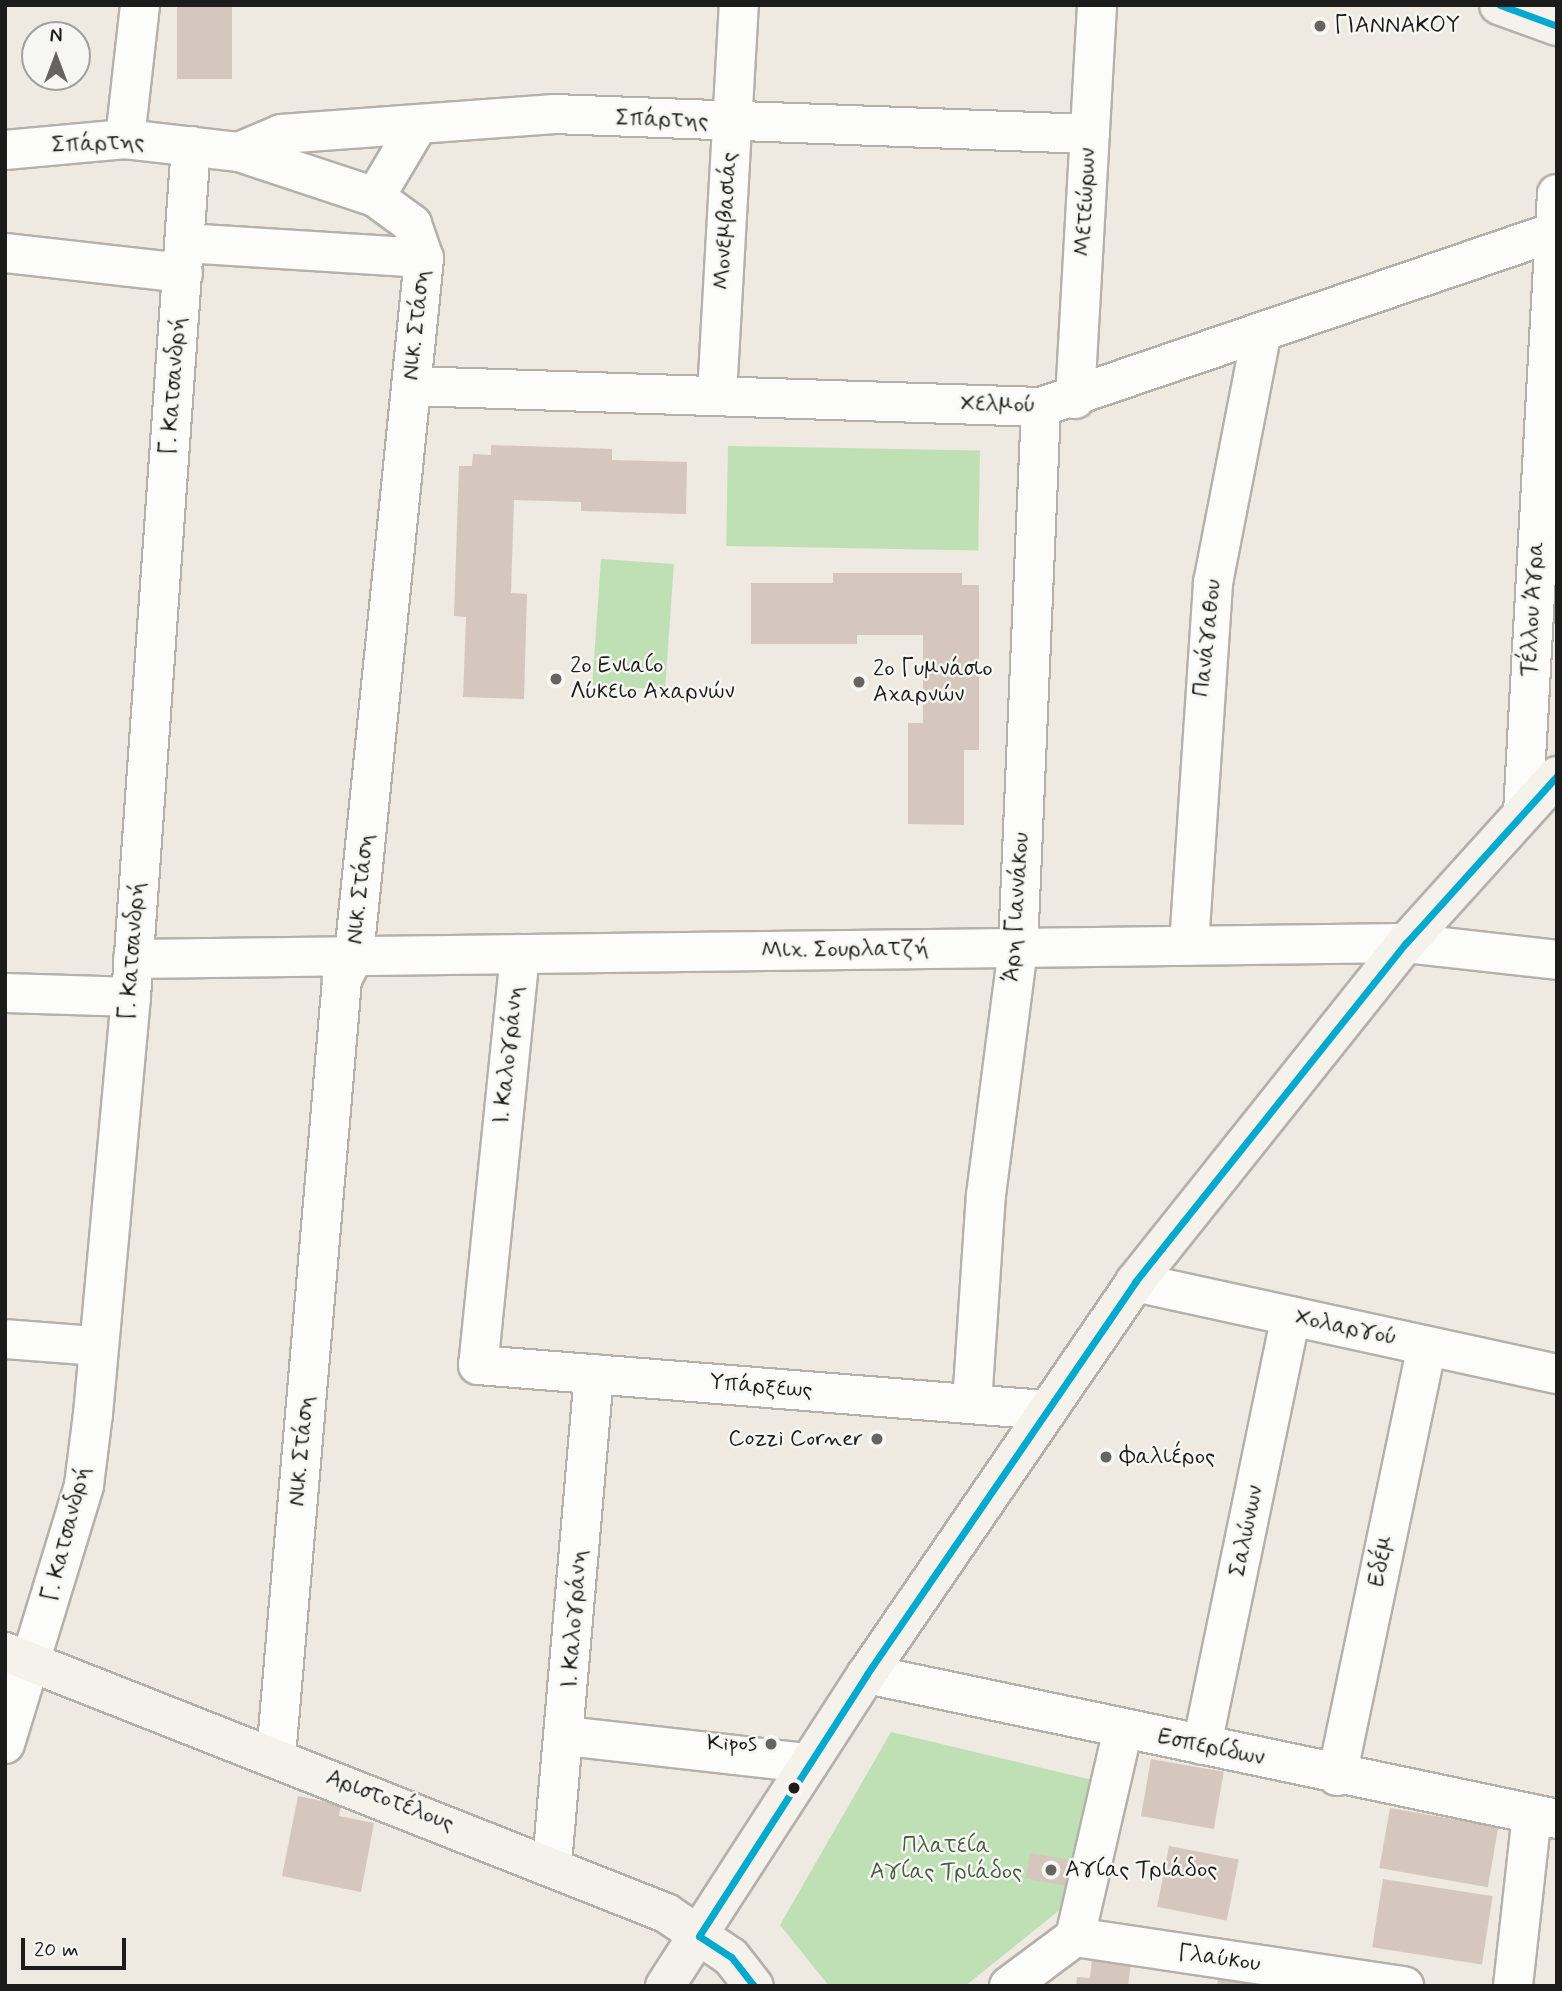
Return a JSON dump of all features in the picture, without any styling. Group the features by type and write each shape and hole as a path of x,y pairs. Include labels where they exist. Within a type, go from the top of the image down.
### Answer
{"street":[{"path":"125,139 140,5"},
{"name":"Μονεμβασιάς","path":"717,395 739,5"},
{"name":"Μετεώρων","path":"1058,403 1090,134 1097,5"},
{"path":"1499,5 1557,26"},
{"name":"Σπάρτης","path":"239,152 281,134 554,114 1090,134"},
{"path":"375,197 418,125"},
{"name":"Σπάρτης","path":"5,150 125,139 239,152 375,197 412,224 424,258"},
{"name":"Γ. Κατσανδρή","path":"5,1744 19,1657 84,1485 95,1346 131,997 191,146"},
{"name":"Τέλλου Άγρα","path":"1523,813 1557,194"},
{"name":"Χελμού","path":"411,386 1058,403 1554,232"},
{"name":"Νικ. Στάση","path":"5,253 184,258 424,258 354,956 342,980 276,1757"},
{"name":"Πανάγαθου","path":"1189,945 1213,583 1261,335"},
{"name":"Άρη Γιαννάκου","path":"972,1404 985,1195 1018,947 1058,403"},
{"path":"665,1986 867,1674 1135,1282 1406,943 1557,776"},
{"name":"Μιχ. Σουρλατζή","path":"132,959 1406,943 1557,960"},
{"name":"Ι. Καλογράνη","path":"478,1365 520,954"},
{"path":"5,993 131,997"},
{"name":"Χολαργού","path":"1135,1282 1557,1374"},
{"name":"Σαλώνων","path":"1202,1745 1291,1316"},
{"path":"5,1339 95,1346"},
{"name":"Εδέμ","path":"1337,1776 1427,1346"},
{"name":"Υπάρξεως","path":"478,1365 1045,1410"},
{"name":"Ι. Καλογράνη","path":"552,1864 566,1736 594,1374"},
{"name":"Αριστοτέλους","path":"19,1657 552,1864 666,1913 731,1957 754,1986"},
{"name":"Εσπερίδων","path":"867,1674 1337,1776 1544,1817"},
{"path":"1009,1986 1075,1937 1123,1729"},
{"path":"566,1736 808,1763"},
{"path":"1513,1986 1544,1817"},
{"name":"Γλαύκου","path":"1075,1937 1404,1986"}],"green space":[{"path":"728,446 980,450 978,550 726,546"},
{"path":"601,559 674,564 665,690 592,685"},
{"name":"Πλατεία Αγίας Τριάδος","path":"891,1732 1105,1783 1087,1888 965,1986 829,1986 780,1925"}],"building":[{"path":"177,5 232,5 232,79 177,79"},
{"path":"491,445 612,449 612,460 687,462 686,514 581,511 581,502 514,500 511,593 527,594 524,699 463,697 466,617 454,616 459,466 472,466 473,454 491,455"},
{"path":"833,573 962,573 962,585 979,585 979,750 964,750 964,825 908,824 908,723 923,723 923,635 857,635 857,644 751,644 751,583 833,583"},
{"path":"1151,1759 1224,1772 1214,1829 1141,1816"},
{"path":"298,1796 341,1805 339,1816 374,1823 361,1892 282,1876"},
{"path":"1390,1808 1498,1827 1488,1887 1379,1868"},
{"path":"1169,1846 1239,1860 1227,1920 1157,1907"},
{"name":"Αγίας Τριάδος","path":"1030,1853 1077,1861 1073,1887 1025,1879"},
{"path":"1383,1879 1493,1896 1482,1965 1372,1947"},
{"path":"1092,1958 1131,1963 1128,1986 1076,1986 1077,1977 1090,1978"},
{"path":"1219,1974 1273,1986 1217,1986"}],"transit line":[{"path":"1500,5 1557,26"},
{"path":"754,1986 731,1957 699,1936 867,1674 1135,1282 1406,943 1557,776"}],"place":[{"name":"ΓΙΑΝΝΑΚΟΥ","path":"1320,26"},
{"name":"2ο Ενιαίο Λύκειο Αχαρνών","path":"556,679"},
{"name":"2ο Γυμνάσιο Αχαρνών","path":"859,682"},
{"name":"Cozzi Corner","path":"877,1439"},
{"name":"Φαλιέρος","path":"1106,1457"},
{"name":"Kipos","path":"771,1744"},
{"name":"Αγίας Τριάδος","path":"1051,1870"}]}
